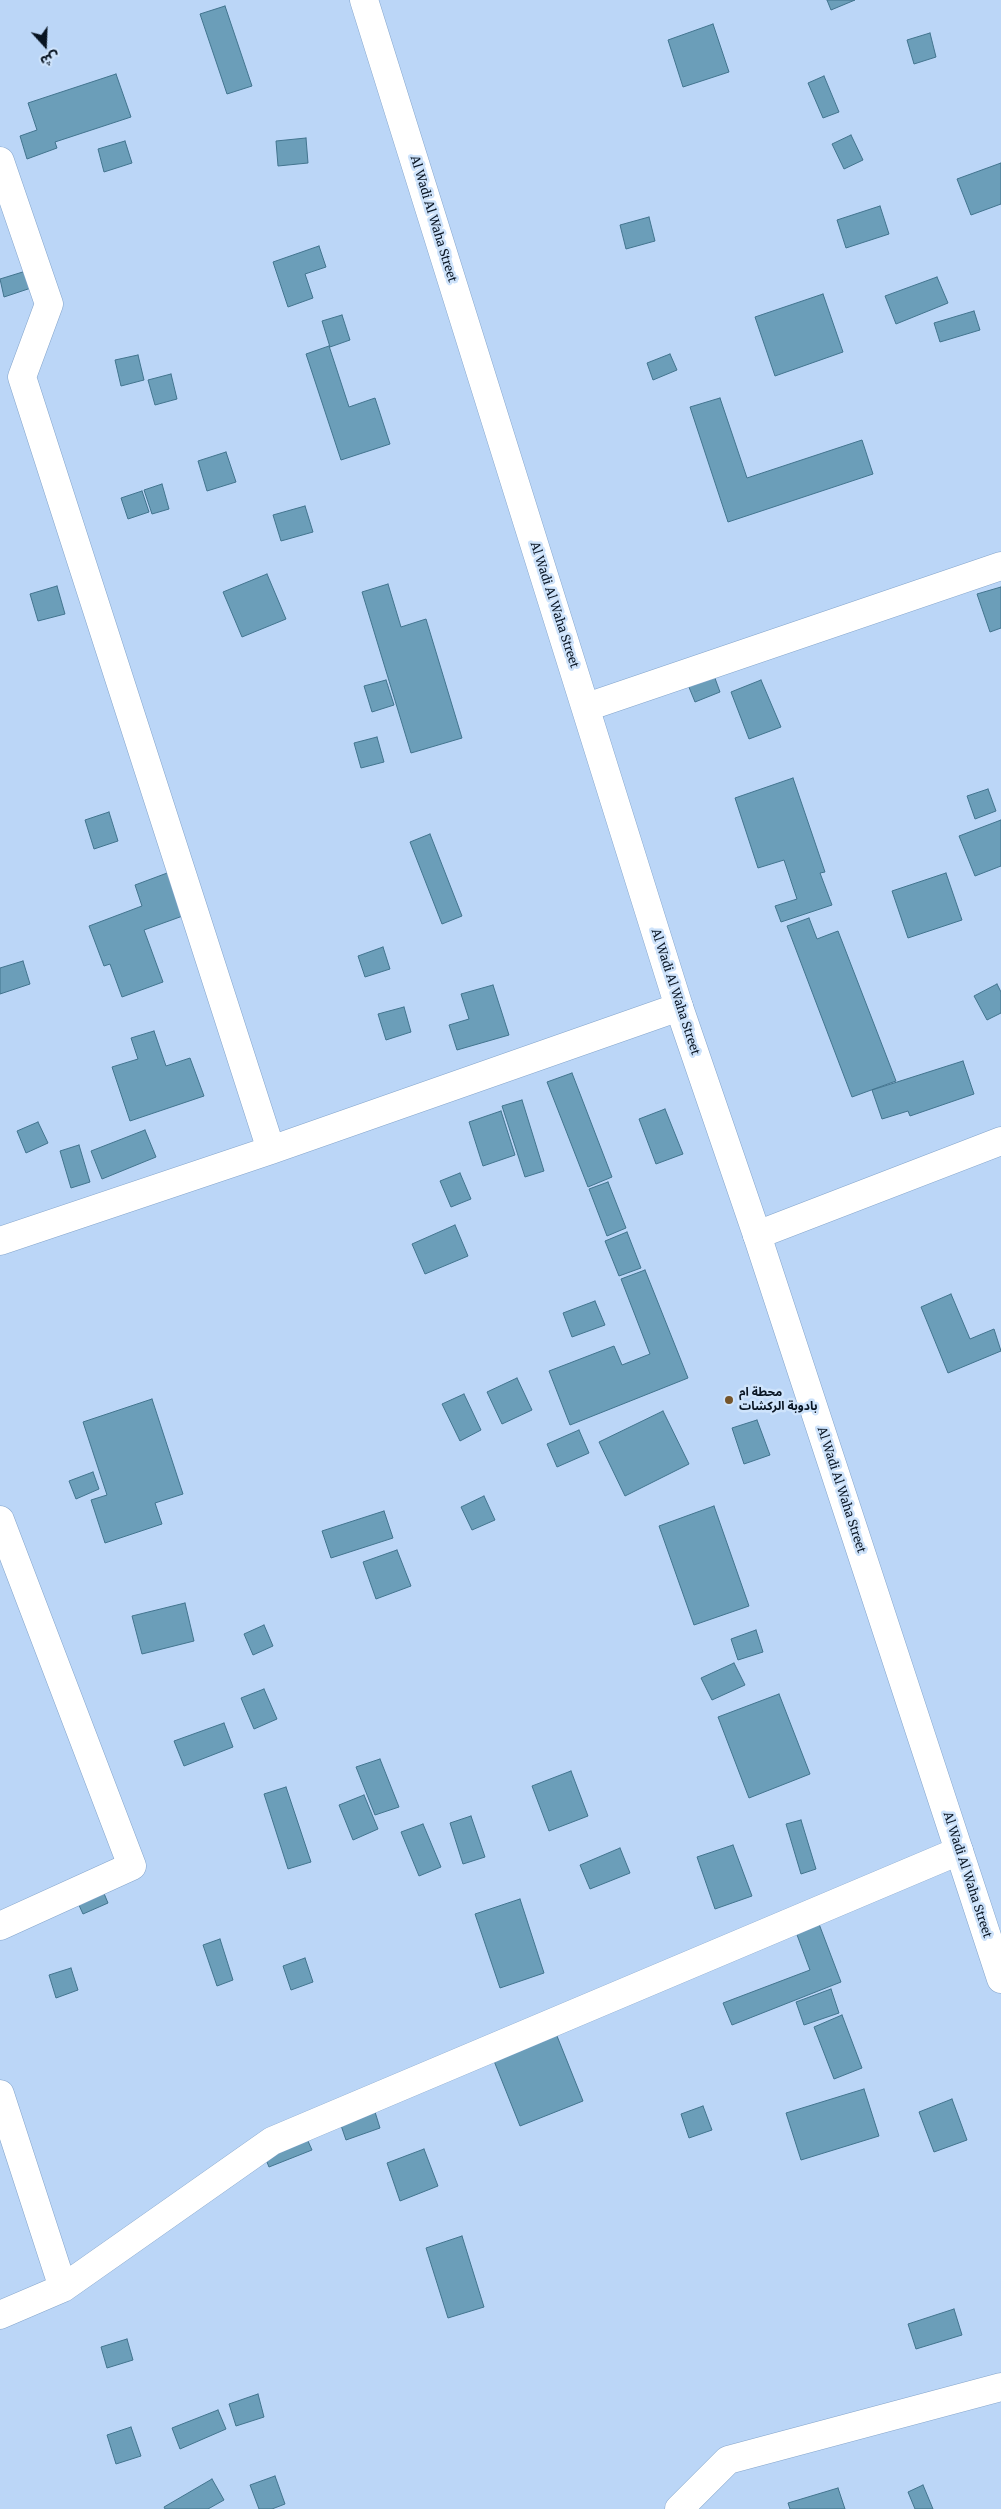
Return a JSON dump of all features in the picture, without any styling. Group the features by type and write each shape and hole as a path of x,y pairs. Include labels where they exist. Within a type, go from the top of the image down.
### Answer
{"street":[{"name":"Al Wadi Al Waha Street","path":"364,0 679,1007 757,1235 1001,1979"},
{"path":"0,161 49,304 22,377 271,1150"},
{"path":"586,707 1001,566"},
{"path":"0,1241 271,1150 679,1007"},
{"path":"757,1235 1001,1141"},
{"path":"0,1520 132,1866 0,1926"},
{"path":"0,2315 62,2288 272,2142 959,1851"},
{"path":"0,2094 62,2288"},
{"path":"679,2509 728,2460 1001,2387"}],"building":[{"path":"827,0 855,0 831,10"},
{"path":"225,6 252,86 227,94 200,14"},
{"path":"713,24 729,72 683,87 668,40"},
{"path":"930,33 936,57 914,64 907,40"},
{"path":"116,74 131,117 55,142 57,148 27,159 20,136 37,130 28,103"},
{"path":"824,76 839,112 823,118 808,83"},
{"path":"851,135 863,160 844,169 832,144"},
{"path":"306,138 308,163 278,166 276,141"},
{"path":"125,141 132,163 104,172 98,149"},
{"path":"1001,163 1001,204 971,215 957,179"},
{"path":"880,206 889,234 846,248 837,220"},
{"path":"649,217 655,241 626,249 620,225"},
{"path":"319,246 326,267 305,274 313,298 288,307 273,262"},
{"path":"26,271 31,288 4,297 0,279"},
{"path":"937,277 948,303 896,324 885,296"},
{"path":"823,294 843,352 775,376 755,317"},
{"path":"974,311 980,330 940,342 934,323"},
{"path":"342,315 350,340 330,347 322,321"},
{"path":"329,346 349,407 375,398 390,444 341,460 306,354"},
{"path":"670,354 677,370 653,380 647,363"},
{"path":"138,355 144,380 121,386 115,360"},
{"path":"171,374 177,399 155,405 148,380"},
{"path":"720,398 747,478 862,440 873,474 728,522 690,407"},
{"path":"226,452 236,482 207,491 198,461"},
{"path":"162,484 169,509 152,514 144,490"},
{"path":"142,491 149,512 128,519 121,498"},
{"path":"305,506 313,532 281,541 273,515"},
{"path":"267,574 286,619 242,637 223,592"},
{"path":"388,584 401,627 426,619 462,738 411,753 362,592"},
{"path":"57,586 65,614 38,621 30,594"},
{"path":"1001,587 1001,628 990,632 977,594"},
{"path":"712,670 720,692 695,702 686,680"},
{"path":"386,680 394,705 372,712 364,686"},
{"path":"761,680 781,727 749,739 731,692"},
{"path":"377,737 384,762 361,768 354,743"},
{"path":"793,778 825,872 820,873 832,905 781,922 775,906 797,899 784,860 758,868 735,798"},
{"path":"988,789 996,811 975,819 967,796"},
{"path":"109,812 118,841 94,849 85,820"},
{"path":"1001,820 1001,866 975,876 959,836"},
{"path":"430,834 462,916 442,924 410,842"},
{"path":"186,866 202,909 144,930 163,982 122,997 110,964 104,966 89,926 142,906 135,885"},
{"path":"946,873 962,920 908,938 892,891"},
{"path":"809,918 817,939 838,931 896,1081 852,1097 787,926"},
{"path":"383,947 390,969 365,977 358,956"},
{"path":"23,961 30,984 0,994 0,968"},
{"path":"997,984 1001,992 1001,1013 987,1020 974,996"},
{"path":"493,985 509,1035 457,1050 449,1025 469,1019 461,994"},
{"path":"404,1007 411,1032 386,1040 378,1014"},
{"path":"154,1031 166,1066 190,1058 204,1096 130,1121 112,1067 138,1059 131,1038"},
{"path":"963,1061 974,1094 910,1116 908,1111 882,1119 872,1090"},
{"path":"572,1073 612,1177 588,1187 547,1082"},
{"path":"522,1100 544,1171 525,1177 502,1106"},
{"path":"665,1109 683,1154 656,1164 639,1119"},
{"path":"501,1111 515,1155 483,1166 469,1122"},
{"path":"38,1122 48,1143 26,1153 17,1131"},
{"path":"145,1130 156,1157 102,1179 91,1151"},
{"path":"79,1145 90,1182 71,1188 60,1151"},
{"path":"460,1173 471,1199 451,1207 440,1181"},
{"path":"608,1182 626,1228 607,1236 589,1189"},
{"path":"455,1225 468,1256 425,1274 412,1244"},
{"path":"627,1232 641,1268 619,1276 605,1241"},
{"path":"645,1270 688,1378 570,1425 549,1371 614,1346 622,1365 650,1354 621,1279"},
{"path":"951,1294 970,1339 994,1329 1001,1351 948,1373 921,1307"},
{"path":"595,1301 605,1325 572,1337 563,1313"},
{"path":"517,1378 532,1410 502,1424 487,1392"},
{"path":"464,1394 481,1430 460,1441 442,1404"},
{"path":"152,1399 183,1494 155,1503 162,1524 105,1543 91,1500 107,1495 83,1422"},
{"path":"663,1411 689,1464 625,1496 599,1442"},
{"path":"757,1420 770,1455 744,1464 732,1428"},
{"path":"579,1430 589,1453 557,1467 547,1444"},
{"path":"93,1472 99,1489 76,1499 69,1481"},
{"path":"484,1496 495,1520 472,1530 461,1507"},
{"path":"714,1506 749,1606 694,1625 659,1526"},
{"path":"384,1511 393,1538 331,1558 322,1531"},
{"path":"397,1550 411,1586 376,1599 363,1562"},
{"path":"185,1603 194,1641 142,1654 132,1616"},
{"path":"264,1625 273,1646 253,1655 244,1634"},
{"path":"756,1630 763,1652 738,1660 731,1639"},
{"path":"734,1663 745,1685 712,1700 701,1678"},
{"path":"264,1689 277,1719 254,1729 241,1698"},
{"path":"779,1694 810,1774 749,1798 718,1717"},
{"path":"224,1723 233,1747 184,1766 174,1741"},
{"path":"380,1759 399,1807 375,1815 356,1767"},
{"path":"571,1771 588,1816 549,1831 532,1786"},
{"path":"286,1787 311,1862 288,1869 264,1794"},
{"path":"364,1795 378,1829 353,1840 339,1805"},
{"path":"471,1816 485,1857 463,1864 450,1823"},
{"path":"801,1820 816,1869 801,1874 786,1824"},
{"path":"423,1824 441,1867 419,1876 401,1832"},
{"path":"733,1845 752,1896 715,1909 697,1857"},
{"path":"620,1848 630,1873 590,1889 580,1865"},
{"path":"98,1879 108,1903 83,1914 72,1890"},
{"path":"520,1899 544,1973 500,1988 475,1914"},
{"path":"816,1916 841,1982 732,2025 723,2003 810,1970 793,1924"},
{"path":"220,1939 233,1980 217,1986 203,1945"},
{"path":"305,1958 313,1982 291,1990 283,1966"},
{"path":"71,1968 78,1990 56,1998 49,1975"},
{"path":"831,1989 839,2013 804,2025 796,2002"},
{"path":"842,2015 862,2068 834,2079 814,2027"},
{"path":"553,2026 583,2101 520,2126 490,2051"},
{"path":"864,2089 879,2136 801,2160 786,2113"},
{"path":"371,2099 380,2128 346,2140 336,2111"},
{"path":"952,2099 967,2140 934,2152 919,2112"},
{"path":"703,2106 712,2130 689,2138 681,2114"},
{"path":"300,2123 312,2150 269,2167 258,2140"},
{"path":"424,2149 438,2186 400,2201 387,2163"},
{"path":"462,2236 484,2307 448,2318 426,2248"},
{"path":"954,2309 962,2335 916,2349 908,2324"},
{"path":"127,2339 133,2360 107,2368 101,2347"},
{"path":"258,2394 264,2417 236,2426 229,2404"},
{"path":"218,2410 226,2429 180,2449 172,2428"},
{"path":"131,2427 141,2456 116,2464 107,2435"},
{"path":"275,2476 285,2504 272,2509 259,2509 250,2485"},
{"path":"212,2479 224,2500 208,2509 165,2509 164,2507"},
{"path":"923,2485 933,2509 915,2509 908,2492"},
{"path":"838,2488 845,2509 790,2509 788,2503"}],"place":[{"name":"محطة ام بادوبة الركشات","path":"729,1400"}]}
